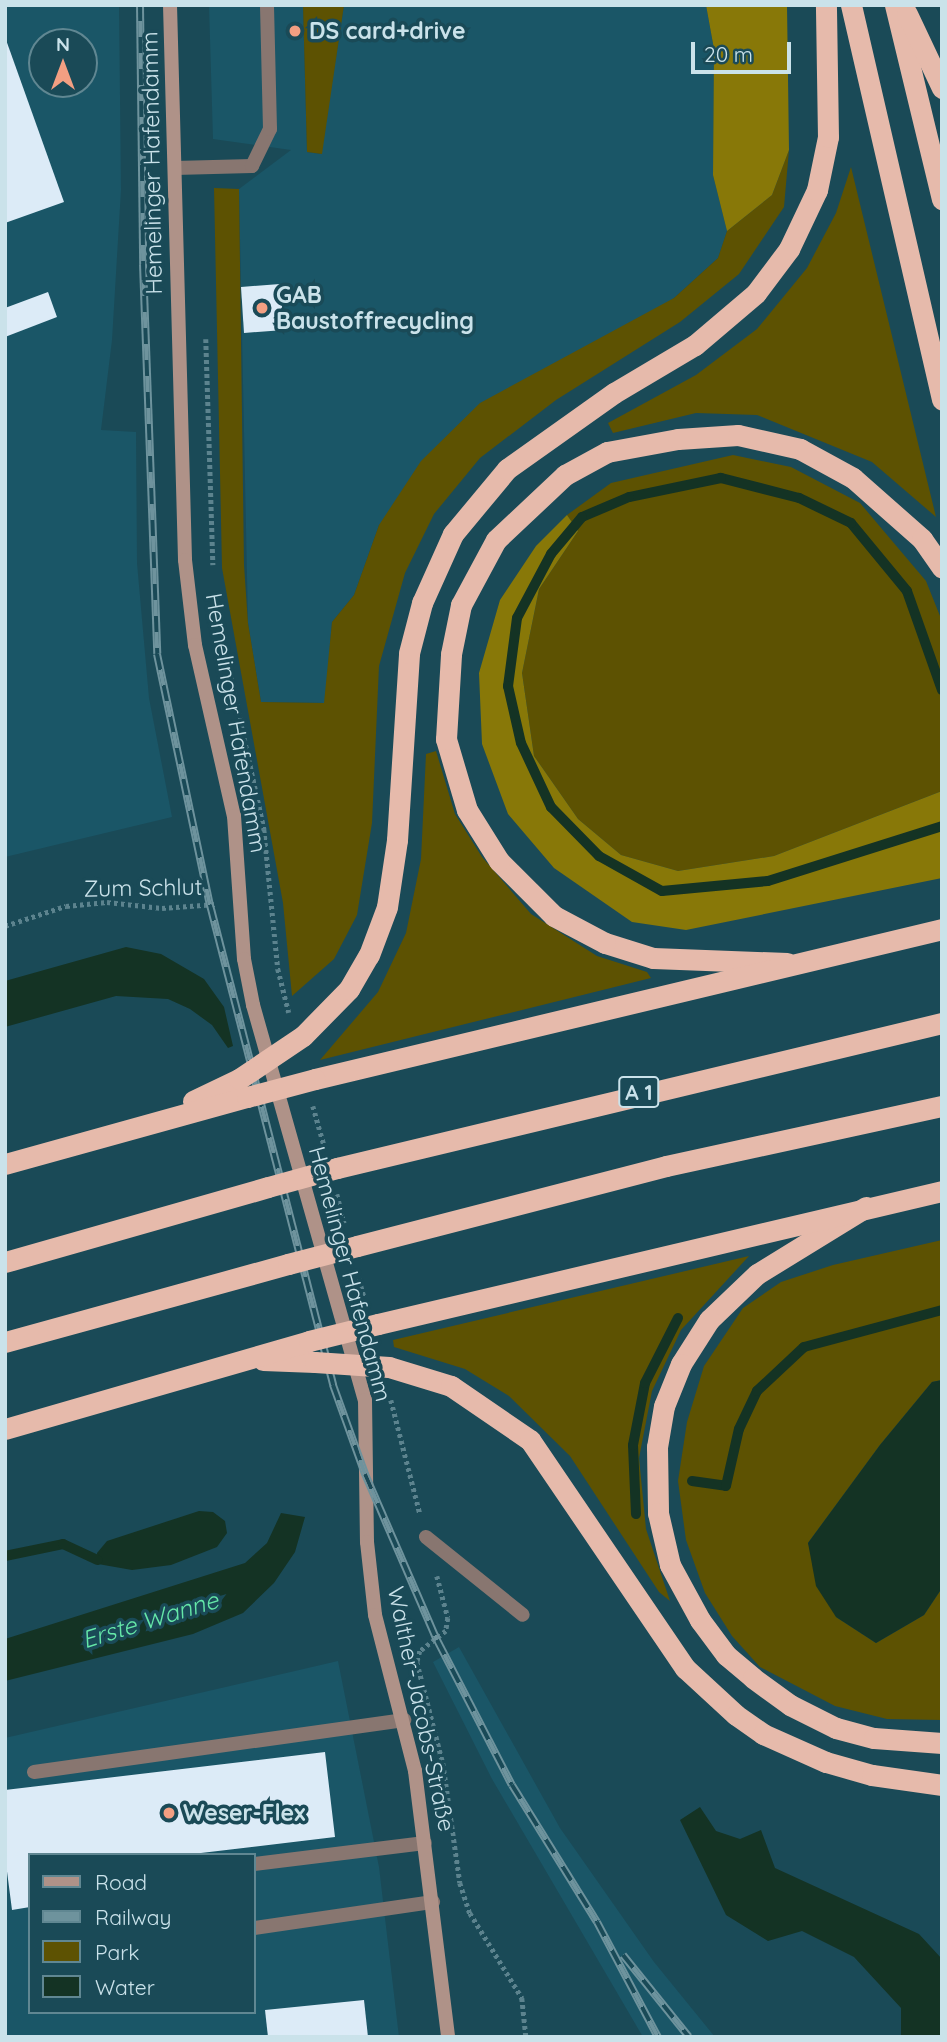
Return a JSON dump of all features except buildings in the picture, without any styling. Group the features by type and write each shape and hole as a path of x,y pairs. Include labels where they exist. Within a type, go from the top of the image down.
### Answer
{"highway":[{"path":"243,1088 297,1028 349,989 369,955 387,907 397,840 409,653 422,603 453,534 507,469 614,393 695,345 756,293 789,249 817,190 828,137 826,5"},
{"path":"851,5 942,400"},
{"path":"895,5 942,199"},
{"path":"903,5 942,88"},
{"path":"787,963 653,958 604,943 554,916 499,861 467,810 446,739 451,654 461,605 496,540 565,475 607,452 678,439 737,435 800,449 853,478 922,539 942,568"},
{"path":"5,1164 153,1121 243,1088 313,1089 787,963 942,929"},
{"name":"A 1","path":"5,1262 332,1167 654,1088 942,1023"},
{"path":"5,1342 353,1246 666,1166 942,1106"},
{"path":"5,1429 309,1341 373,1318 942,1191"},
{"path":"866,1207 757,1274 709,1320 681,1364 664,1406 657,1447 658,1513 670,1564 700,1620 726,1655 753,1678 790,1705 836,1728 874,1738 942,1742"},
{"path":"243,1359 389,1367 451,1386 530,1440 685,1668 736,1715 763,1734 825,1762 872,1775 942,1785"}],"street":[{"name":"Hemelinger Hafendamm","path":"170,5 185,560 195,645 234,816 244,959 253,1005 365,1400 365,1474"},
{"name":"Walther-Jacobs-Straße","path":"365,1474 375,1615 404,1720 425,1843 448,2037"}],"lane":[{"path":"174,169 252,166 270,129 267,5"},
{"path":"426,1537 523,1615"},
{"path":"34,1772 404,1720"},
{"path":"256,1864 425,1843"},
{"path":"256,1928 433,1902"}],"path":[{"path":"206,333 214,577"},
{"path":"218,614 264,829 278,969 297,1028"},
{"name":"Zum Schlut","path":"5,926 66,906 107,902 162,908 242,902"},
{"path":"313,1089 373,1318"},
{"path":"389,1392 448,1618 446,1631 420,1651 417,1661 443,1763 460,1883 470,1913 522,1998 526,2037"}],"shaded area":[{"path":"5,5 119,5 121,190 112,340 101,430 136,432 137,563 149,698 172,817 5,857"},
{"path":"209,5 303,5 307,152 321,154 344,5 706,5 714,49 713,175 727,231 718,258 674,298 379,525 354,595 332,622 325,703 261,702 248,623 239,189 291,150 213,139"},
{"path":"706,5 787,5 789,150 772,195 727,231 713,175 714,49"},
{"path":"567,515 578,531 539,589 522,673 534,756 578,819 621,855 678,871 774,856 942,791 942,878 686,930 632,922 554,868 508,814 482,744 479,673 500,600 536,546"},
{"path":"459,1647 560,1828 654,1962 715,2037 643,2037 492,1779 433,1662"},
{"path":"338,1661 379,1867 399,2037 5,2037 5,1738"}],"green space":[{"path":"303,5 344,5 322,154 307,152"},
{"path":"789,150 784,207 739,274 680,322 556,400 480,458 434,514 405,573 379,666 372,823 357,915 334,959 292,996 283,903 222,568 214,188 239,189 244,565 248,623 261,702 324,703 332,622 354,595 379,525 421,461 480,403 674,298 718,258 727,231 772,195"},
{"path":"851,167 936,517 872,462 757,415 696,413 613,433 608,423 696,375 757,329 807,268 836,213"},
{"path":"733,455 791,467 860,503 926,581 942,621 942,791 774,856 678,871 621,855 578,819 534,756 522,673 539,589 578,531 567,515 611,483"},
{"path":"436,751 455,814 482,857 531,914 597,956 647,972 651,978 320,1060 378,992 406,933 421,859 426,754"},
{"path":"942,1240 942,1380 932,1382 880,1445 808,1543 836,1617 876,1643 924,1615 942,1588 942,1720 887,1719 835,1706 760,1667 732,1636 705,1593 686,1540 678,1481 687,1422 704,1366 743,1308 781,1282 833,1265"},
{"path":"749,1256 681,1330 652,1391 639,1458 646,1529 670,1601 659,1592 570,1456 509,1396 465,1369 394,1347 393,1340"}],"water":[{"path":"126,947 161,954 204,979 224,1007 233,1046 228,1048 212,1025 190,1009 168,999 116,996 5,1027 5,981"},
{"path":"942,1380 942,1588 924,1615 876,1643 836,1617 816,1586 808,1543 880,1445 932,1382"},
{"path":"199,1511 213,1512 225,1521 227,1533 217,1547 171,1565 132,1570 98,1564 97,1553 107,1541"},
{"name":"Erste Wanne","path":"281,1513 305,1517 295,1552 274,1583 243,1613 193,1634 5,1681 5,1639 245,1563 267,1543"},
{"path":"700,1807 716,1831 740,1839 761,1830 775,1868 919,1934 942,1959 942,2037 901,2037 901,2008 854,1957 802,1931 768,1941 726,1915 680,1820"}],"waterway":[{"path":"942,690 907,591 851,523 799,498 721,478 629,497 582,517 551,554 517,618 508,686 521,743 551,807 599,856 662,891 768,881 942,826"},
{"path":"692,1481 726,1486 739,1429 757,1391 804,1347 942,1310"},
{"path":"636,1514 633,1445 645,1383 678,1318"},
{"path":"5,1556 63,1544 97,1560"}],"railway":[{"path":"140,5 143,264 157,654 210,905 333,1385 365,1474 437,1640 512,1785 597,1922 658,2037"},
{"path":"623,1955 689,2037"}],"place":[{"name":"DS card+drive","path":"295,31"},
{"name":"GAB Baustoffrecycling","path":"262,308"},
{"name":"Weser-Flex","path":"169,1813"}]}
